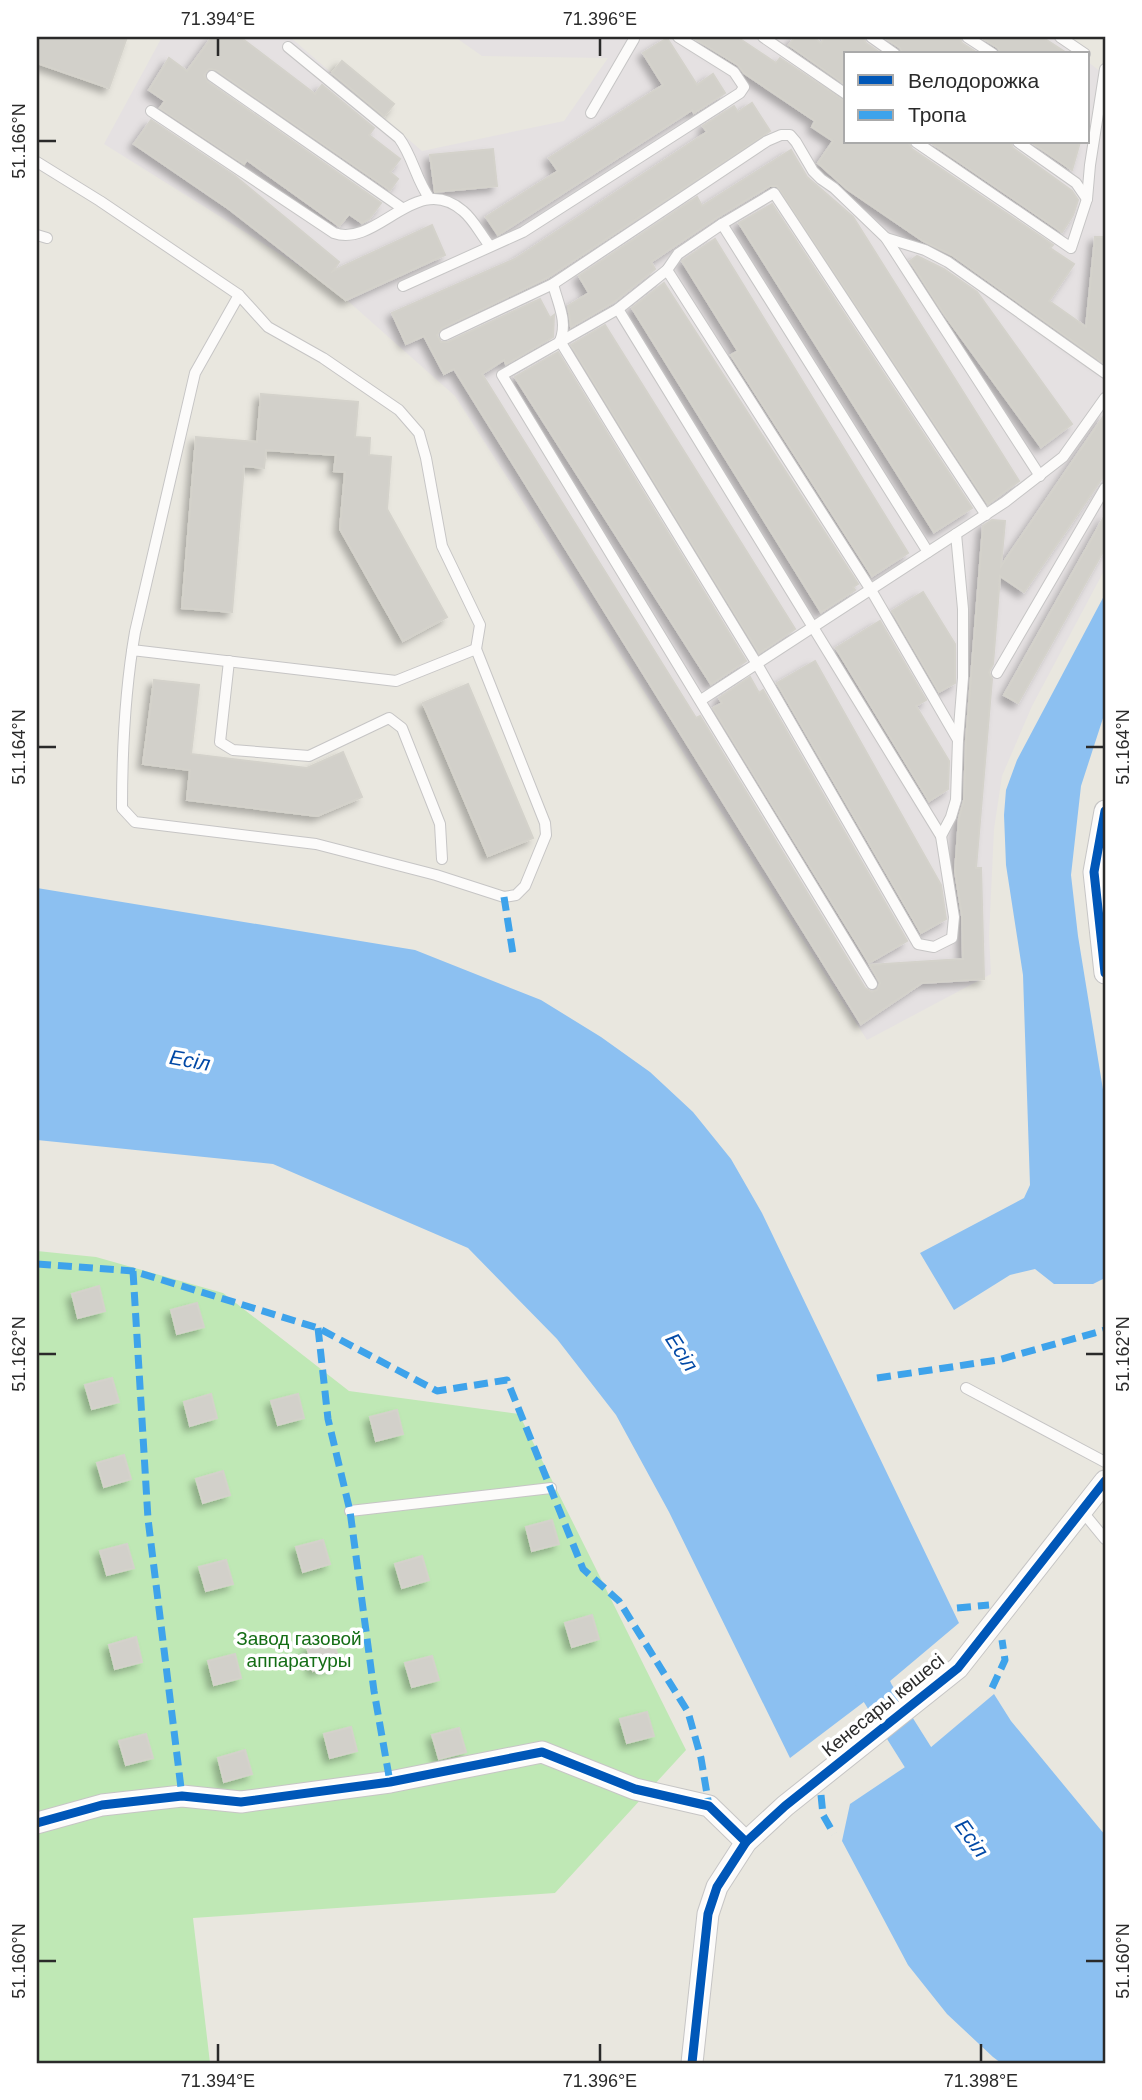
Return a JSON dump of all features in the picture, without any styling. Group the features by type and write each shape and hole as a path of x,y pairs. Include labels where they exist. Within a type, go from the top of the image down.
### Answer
{"street":[{"path":"1105,811 1094,872 1105,973"},
{"name":"Кенесары көшесі","path":"692,2063 708,1914 717,1887 746,1842 785,1806 958,1668 1105,1481"},
{"path":"37,1823 102,1805 182,1796 241,1802 377,1784 542,1752 635,1789 709,1806 746,1842"}],"lane":[{"path":"403,286 523,232 740,93 744,87 734,72 678,37"},
{"path":"763,37 844,93"},
{"path":"871,37 892,52"},
{"path":"967,37 990,52"},
{"path":"1060,37 1082,52"},
{"path":"591,113 632,38"},
{"path":"288,47 399,138 410,152 419,184 430,199"},
{"path":"919,144 1071,248 1087,199 1092,117 1105,69 1090,58"},
{"path":"212,76 402,208"},
{"path":"151,111 334,233 345,237 357,235 402,208 430,199 452,202 466,213 489,246"},
{"path":"445,335 553,284 767,141 781,135 790,135 813,171 886,238 1040,475"},
{"path":"1021,144 1076,183 1087,199"},
{"path":"37,162 122,215 239,295 268,327 323,358 371,390 399,410 419,433 442,546 480,625 476,649 545,823 546,835 525,886 516,895 504,897 436,876 316,845 135,822 122,808 127,683 132,650 195,373 239,295"},
{"path":"872,984 502,375 618,309 667,270 678,254 774,193 986,515"},
{"path":"722,224 928,552"},
{"path":"886,238 925,250 948,262 1105,373"},
{"path":"667,270 871,590 958,740"},
{"path":"553,284 564,322 565,330 561,341"},
{"path":"561,341 757,664 918,944 934,947 952,938 952,894 942,836 618,309"},
{"path":"701,700 986,515 1040,475 1063,457 1105,398"},
{"path":"997,673 1105,488"},
{"path":"942,836 956,800 963,678 963,609 956,534"},
{"path":"132,650 396,681 476,649"},
{"path":"229,661 220,742 233,750 309,757 388,718 402,728 440,824 442,859"},
{"path":"966,1388 1105,1462"},
{"path":"350,1511 551,1488"},
{"path":"1082,1511 1105,1539"}],"shaded area":[{"path":"162,37 290,37 422,151 564,121 608,58 482,56 455,37 1051,37 1073,52 844,52 844,144 1090,144 1090,64 1105,75 1105,569 1032,706 1002,776 994,829 989,936 991,974 867,1040 455,396 331,286 104,144"}],"green space":[{"name":"Завод газовой аппаратуры","path":"37,1251 96,1257 223,1293 349,1391 519,1414 686,1750 555,1893 193,1918 210,2063 37,2063"}],"water":[{"path":"1105,594 1105,712 1081,786 1071,875 1078,936 1105,1102 1105,1278 1093,1284 1054,1284 1035,1269 1010,1275 954,1310 920,1253 1024,1198 1030,1185 1023,975 1006,865 1006,790 1017,760"},
{"path":"37,888 415,950 541,1000 601,1037 650,1072 693,1112 731,1159 762,1213 959,1623 877,1692 790,1758 669,1512 616,1415 557,1339 468,1248 273,1164 37,1140"},
{"path":"994,1694 1011,1721 1105,1835 1105,2063 1001,2063 993,2057 947,2014 908,1965 842,1841 850,1804 917,1759"}],"building":[{"path":"37,37 127,37 109,88 37,63"},
{"path":"212,37 240,37 315,94 322,85 374,128 369,135 400,159 390,172 398,179 390,190 216,70 209,69 204,75 208,82 381,203 369,219 362,223 349,214 339,226 247,160 244,164 160,108 165,101 149,90 169,58 187,71"},
{"path":"692,37 737,37 776,63 780,58 844,101 844,144 909,144 912,149 1053,245 1050,248 1074,264 1049,301 1086,327 1095,237 1105,237 1105,364 952,255 923,241 847,189 818,163 833,141 812,127 815,121 744,73 738,65"},
{"path":"795,37 813,37 821,43 825,37 863,37 866,43 879,52 844,52 844,84 789,45"},
{"path":"884,37 959,37 962,43 976,52 902,52"},
{"path":"981,37 1042,37 1065,52 1000,52"},
{"path":"667,38 697,85 713,74 725,93 694,113 692,110 498,235 486,217 558,171 549,158 663,85 643,53"},
{"path":"342,61 394,104 384,116 332,73"},
{"path":"752,103 770,131 547,278 442,328 437,335 441,342 448,342 540,299 550,318 554,315 553,337 506,364 504,360 482,374 696,718 700,716 865,988 872,992 877,990 880,983 870,965 963,959 962,916 955,871 959,818 964,800 966,740 983,526 992,520 1005,521 1001,566 1105,414 1105,474 1024,592 1000,576 993,664 989,672 992,679 976,868 981,868 984,979 922,983 861,1024 454,369 444,374 424,336 406,344 392,313 515,259 707,132 703,126 734,106 738,112"},
{"path":"151,120 235,176 339,262 333,271 432,225 445,255 346,300 229,209 134,144"},
{"path":"933,144 1011,144 1072,191 1078,200 1073,215 1062,232"},
{"path":"1034,144 1079,144 1072,170"},
{"path":"493,149 497,186 435,192 430,155"},
{"path":"791,150 807,177 853,217 1019,481 988,504 777,186 770,186 718,217 651,262 655,269 614,302 571,327 568,306 589,293 579,276 697,197 702,206"},
{"path":"772,204 972,508 934,532 739,223"},
{"path":"715,239 908,553 872,576 731,355 738,351 682,261"},
{"path":"917,256 944,269 977,292 1072,424 1041,447 944,314 910,261"},
{"path":"664,283 858,584 853,587 855,590 821,612 632,308"},
{"path":"605,325 795,629 759,653 571,345"},
{"path":"558,352 746,661 711,684 515,377"},
{"path":"261,394 358,402 355,437 370,438 369,455 391,457 387,509 447,617 403,641 340,529 345,472 334,471 336,455 266,450 264,468 244,466 232,612 182,608 196,437 257,442"},
{"path":"1105,515 1105,548 1018,703 1004,695"},
{"path":"923,592 955,644 955,683 939,692 892,611"},
{"path":"880,621 926,700 916,706 949,761 948,789 929,801 836,648"},
{"path":"815,661 941,885 946,919 921,933 777,683"},
{"path":"750,677 759,693 763,690 907,941 869,963 713,708 722,703 719,698"},
{"path":"154,680 199,685 191,754 307,768 343,752 362,797 317,816 187,800 190,770 143,764"},
{"path":"468,684 533,838 488,856 423,703"},
{"path":"99,1286 105,1311 78,1318 72,1294"},
{"path":"197,1303 204,1327 177,1334 171,1310"},
{"path":"112,1378 119,1402 92,1409 85,1385"},
{"path":"211,1394 217,1418 190,1426 184,1402"},
{"path":"298,1394 304,1418 278,1425 271,1401"},
{"path":"397,1410 403,1434 376,1441 370,1417"},
{"path":"124,1455 131,1479 104,1487 97,1463"},
{"path":"223,1471 230,1495 203,1503 196,1479"},
{"path":"552,1520 559,1544 532,1551 526,1527"},
{"path":"323,1540 330,1564 303,1572 296,1547"},
{"path":"127,1544 134,1568 107,1575 100,1551"},
{"path":"422,1556 429,1580 402,1588 395,1564"},
{"path":"226,1560 233,1584 206,1591 199,1567"},
{"path":"592,1615 599,1639 572,1647 565,1623"},
{"path":"136,1637 142,1662 115,1669 109,1645"},
{"path":"333,1640 340,1663 313,1671 307,1647"},
{"path":"235,1654 241,1678 214,1685 208,1661"},
{"path":"432,1656 439,1680 412,1687 405,1663"},
{"path":"647,1712 654,1736 627,1743 620,1719"},
{"path":"351,1727 357,1751 330,1758 324,1734"},
{"path":"459,1728 466,1752 439,1759 432,1735"},
{"path":"146,1734 153,1758 126,1765 119,1741"},
{"path":"245,1750 252,1774 224,1782 218,1758"}],"waterway":[{"name":"Есіл","path":"858,1650 877,1692 943,1797"}],"marked path":[{"path":"504,897 513,954"},
{"path":"37,1264 133,1271 318,1328 437,1391 507,1380 583,1569 619,1601 688,1712 701,1758 709,1806"},
{"path":"133,1271 148,1519 182,1796"},
{"path":"318,1328 328,1419 350,1511 374,1691 390,1782"},
{"path":"877,1378 998,1360 1105,1330"},
{"path":"957,1608 989,1605"},
{"path":"992,1688 1005,1660 1002,1640"},
{"path":"821,1795 823,1815 834,1834"}],"cycle path":[{"path":"1105,811 1094,872 1105,973"},
{"path":"692,2063 708,1914 717,1887 746,1842 785,1806 958,1668 1105,1481"},
{"path":"37,1823 102,1805 182,1796 241,1802 390,1782 542,1752 635,1789 709,1806 746,1842"}]}
